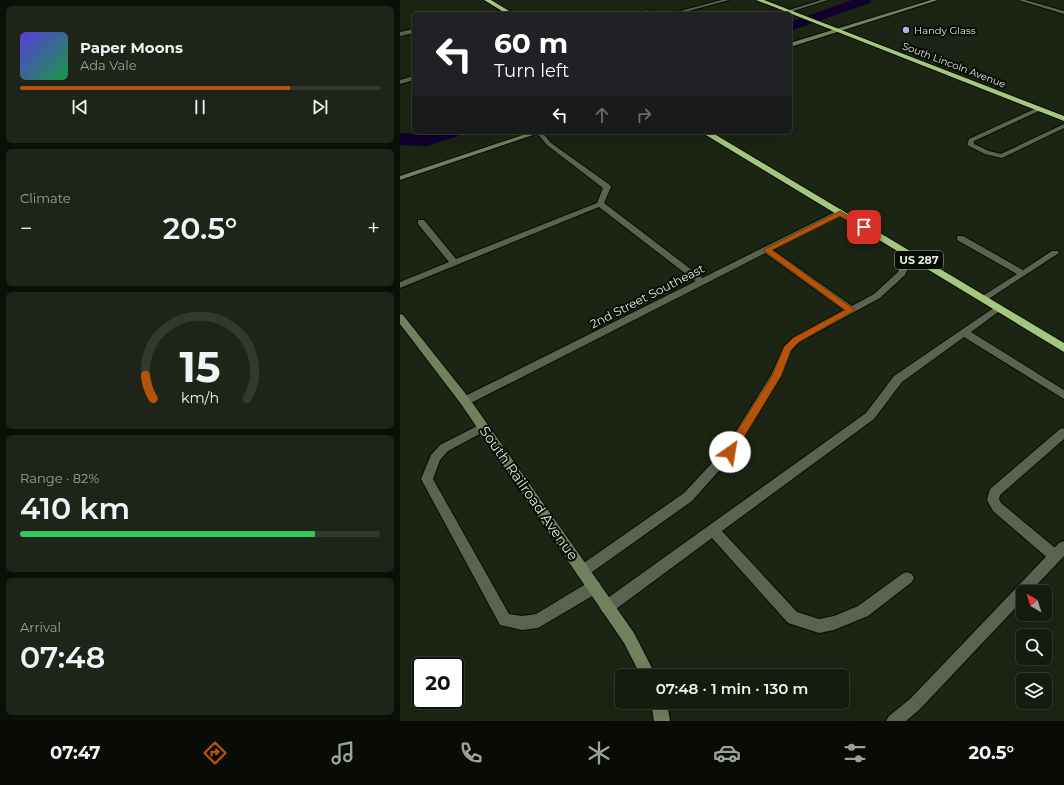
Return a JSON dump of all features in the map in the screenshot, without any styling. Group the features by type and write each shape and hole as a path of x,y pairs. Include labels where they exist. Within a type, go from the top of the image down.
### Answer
{"highway":[{"path":"487,0 508,12"},
{"name":"South Lincoln Avenue","path":"759,0 788,11"},
{"name":"South Lincoln Avenue","path":"792,13 1064,119"},
{"name":"US 287","path":"708,134 1064,348"}],"main road":[{"path":"792,44 936,0"},
{"path":"400,178 533,134"},
{"name":"South Railroad Avenue","path":"400,317 465,401 629,638 645,669"},
{"path":"660,709 662,721"}],"street":[{"path":"679,12 727,0"},
{"path":"788,11 826,0"},
{"path":"1020,0 1064,13"},
{"path":"400,34 412,31"},
{"path":"400,82 412,79"},
{"path":"1040,109 971,140 970,146 987,154 1002,156 1064,126"},
{"path":"400,285 600,204 607,187 549,144 541,134"},
{"path":"600,204 702,282"},
{"name":"2nd Street Southeast","path":"465,401 840,213"},
{"path":"421,222 454,263"},
{"path":"960,238 1023,274"},
{"path":"767,250 851,310"},
{"path":"984,300 1055,253"},
{"path":"583,571 688,497 730,452 776,376 787,349 796,340 877,296 902,273 910,255"},
{"path":"608,607 870,416 898,379 998,308"},
{"path":"964,332 1064,395"},
{"path":"483,427 444,448 435,458 427,479 505,620 522,623 538,621 594,587"},
{"path":"894,721 915,704 1060,552 1005,515 993,500 994,493 1064,432"},
{"path":"713,530 775,600 793,618 818,626 834,623 863,611 907,578"}],"waterway":[{"path":"792,26 865,0"},
{"path":"400,139 427,140 445,134"}],"place":[{"name":"Handy Glass","path":"906,30"}],"route":[{"path":"730,452 776,376 787,349 796,340 851,310 767,250 840,213 864,227"}]}
